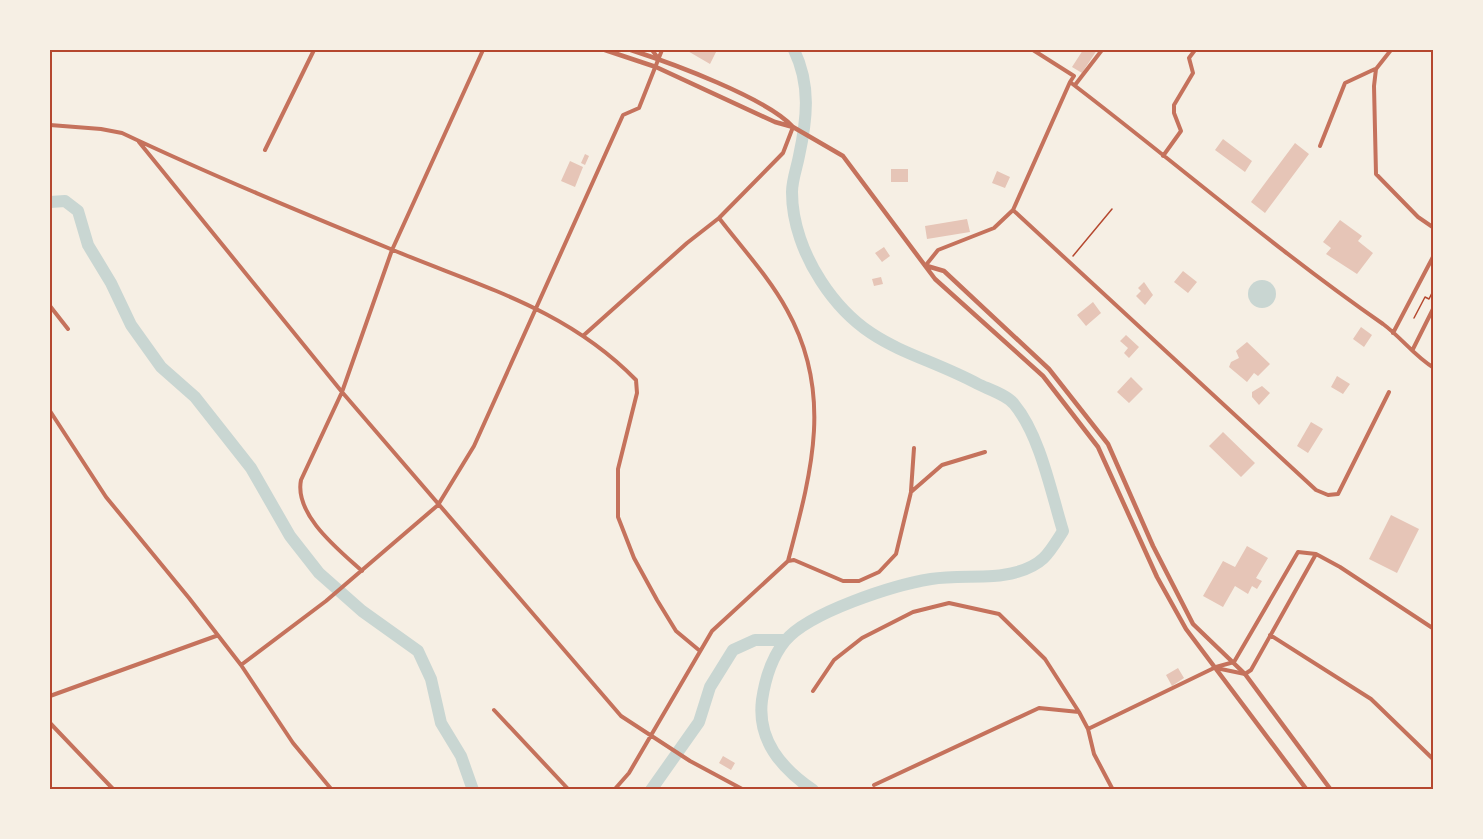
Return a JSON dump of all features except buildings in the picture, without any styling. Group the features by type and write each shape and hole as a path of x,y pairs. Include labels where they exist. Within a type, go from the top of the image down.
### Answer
{"street":[{"path":"265,150 314,50"},
{"path":"362,571 314,526 299,490 342,392 392,250 483,50"},
{"path":"605,50 656,67 775,122 793,127 843,156 926,265 934,279 1043,376 1098,447 1157,577 1186,629 1307,789"},
{"path":"631,50 659,59 783,115 793,127"},
{"path":"652,50 659,59"},
{"path":"241,665 326,601 438,505 474,446 623,114 639,108 662,50"},
{"path":"926,265 938,250 994,228 1014,210 1074,76 1033,50"},
{"path":"1072,84 1102,50"},
{"path":"1163,156 1181,131 1173,109 1193,73 1187,50"},
{"path":"1189,58 1195,50"},
{"path":"1320,146 1345,83 1376,69 1391,50"},
{"path":"1376,69 1374,86 1376,174 1418,217 1434,228"},
{"path":"1072,84 1327,285 1413,348 1417,358 1434,368"},
{"path":"50,125 122,133 392,250 537,308 584,335 636,380 637,393 618,469 618,517 634,558 657,600 676,631 700,651"},
{"path":"584,335 687,243 719,218 783,153 793,127"},
{"path":"138,141 342,392 621,717 690,761 744,789"},
{"path":"1014,210 1322,492 1328,495 1338,494 1389,392"},
{"path":"719,218 772,286 788,311 811,367 816,405 814,444 807,486 788,561"},
{"path":"1393,333 1434,255"},
{"path":"926,265 944,271 1050,369 1108,444 1153,546 1193,624 1245,674 1331,789"},
{"path":"50,306 68,329"},
{"path":"1413,348 1434,307"},
{"path":"50,411 106,497 241,665 293,743 332,789"},
{"path":"614,789 629,773 712,630 788,561 794,560 843,581 860,581 879,572 896,554 911,492 914,448"},
{"path":"911,492 942,465 985,452"},
{"path":"1088,729 1216,668 1234,662 1299,552 1317,554 1434,629"},
{"path":"1216,668 1245,674 1251,670 1317,554"},
{"path":"813,691 834,660 862,638 913,612 949,603 999,614 1045,659 1088,729 1094,754 1113,789"},
{"path":"1270,635 1371,699 1434,760"},
{"path":"50,696 216,636"},
{"path":"874,785 1033,711 1052,708 1079,712"},
{"path":"494,710 569,789"},
{"path":"50,723 114,789"}],"path":[{"path":"1073,256 1112,208"},
{"path":"1414,318 1425,297 1429,299 1434,289"}],"shaded area":[{"path":"1262,280 1272,284 1276,294 1272,304 1262,308 1252,304 1248,294 1252,284"}],"waterway":[{"path":"794,50 803,76 806,102 804,129 792,192 794,215 804,250 815,271 838,304 873,335 997,392 1014,404 1031,431 1038,448 1063,531 1045,557 1026,569 996,576 931,579 896,587 832,610 797,630 785,641 773,661 765,685 761,714 763,728 781,762 813,790"},
{"path":"50,202 65,201 78,211 88,245 111,283 131,325 161,367 195,397 251,468 290,536 319,573 362,611 418,651 431,679 441,723 461,756 473,790"},
{"path":"651,790 699,722 710,687 733,650 755,640 785,640"}]}
